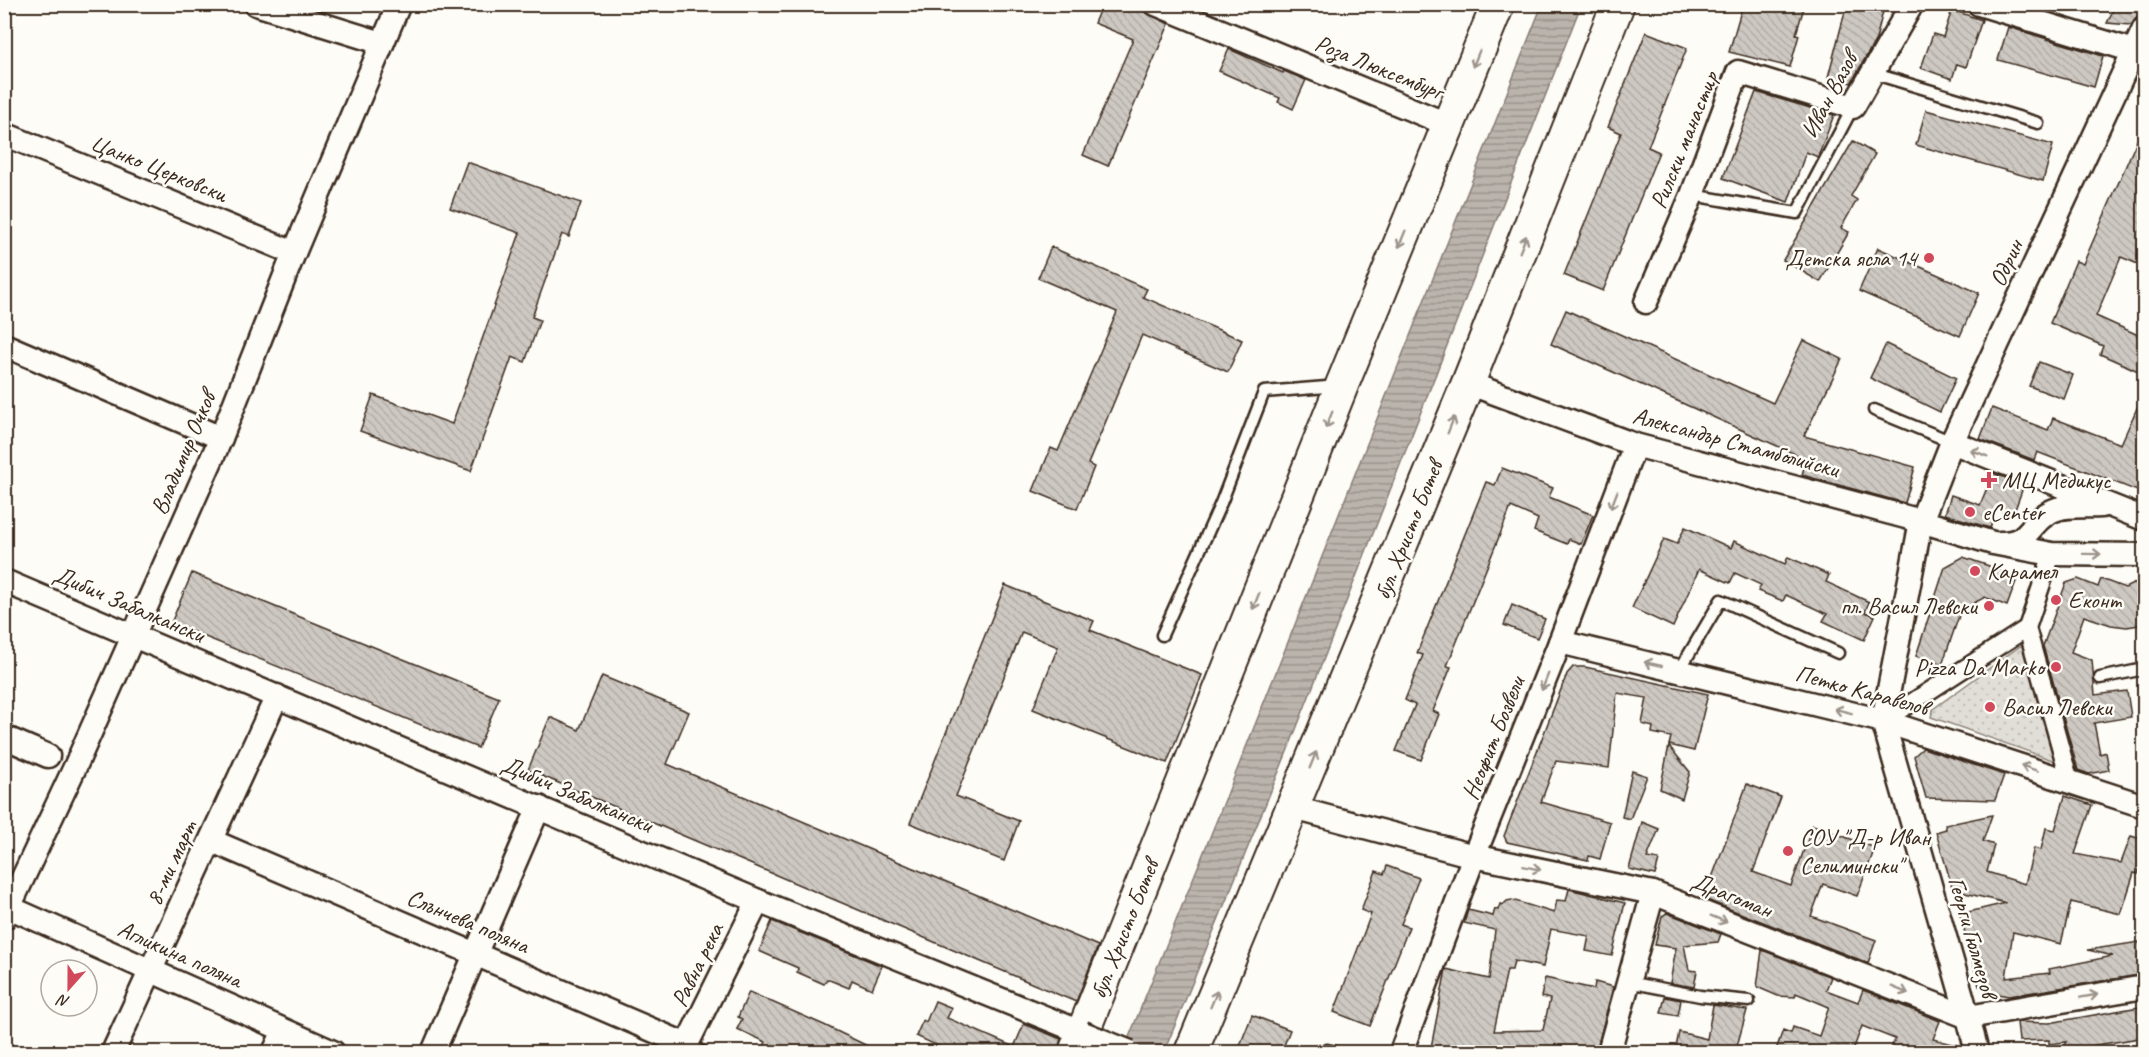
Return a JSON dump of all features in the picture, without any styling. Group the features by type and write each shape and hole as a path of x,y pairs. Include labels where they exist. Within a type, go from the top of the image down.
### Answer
{"main road":[{"name":"бул. Христо Ботев","path":"1079,1043 1342,385 1498,4"},
{"name":"бул. Христо Ботев","path":"1191,1053 1468,383 1618,4"}],"street":[{"path":"256,4 382,43"},
{"name":"Владимир Очков","path":"6,910 75,767 221,438 294,253 399,4"},
{"name":"Роза Люксембург","path":"1156,4 1208,14 1449,125"},
{"name":"Иван Вазов","path":"1853,107 1912,4"},
{"path":"1979,4 2139,52"},
{"name":"Одрин","path":"1921,520 1953,442 2139,52 2145,29"},
{"name":"Рилски манастир","path":"1646,302 1692,195 1738,72 1853,107"},
{"name":"Цанко Церковски","path":"4,134 294,253"},
{"path":"4,345 221,438"},
{"name":"Александър Стамболийски","path":"1468,383 1635,445 1921,520 1993,543 2052,554 2145,555"},
{"path":"1953,442 2145,519"},
{"name":"Неофит Бозвели","path":"1401,1053 1474,856 1560,642 1635,445"},
{"path":"1993,543 2019,541 2042,517 2061,507 2112,506"},
{"name":"Георги Гюлмезов","path":"1921,520 1883,721 1977,1053"},
{"path":"2052,554 2027,628 2070,782"},
{"name":"Дибич Забалкански","path":"4,580 758,901 1079,1043 1130,1053"},
{"path":"1883,721 2027,628"},
{"name":"Петко Каравелов","path":"1560,642 1883,721 2145,806"},
{"name":"8-ми март","path":"113,1053 277,696"},
{"path":"4,737 48,756"},
{"path":"434,1053 539,807"},
{"name":"Драгоман","path":"1294,808 1474,856 1653,893 1968,1017"},
{"name":"Слънчева поляна","path":"212,841 691,1050"},
{"path":"1609,1053 1653,893"},
{"name":"Равна река","path":"691,1050 758,901"},
{"name":"Агликина поляна","path":"6,910 150,970 333,1053"},
{"path":"1968,1017 2145,987"},
{"path":"274,1053 284,1030"}],"lane":[{"path":"1872,73 2037,123"},
{"name":"Иван Вазов","path":"1692,195 1797,213 1853,107"},
{"path":"1162,635 1221,503 1264,392 1342,385"},
{"path":"1874,410 1953,442"},
{"path":"1679,671 1721,600 1839,653"},
{"path":"2100,678 2145,669"},
{"path":"1628,982 1700,996 1749,1001"},
{"path":"1317,1053 1327,1050 1335,1053"}],"shaded area":[{"path":"1542,5 1581,5 1291,742 1164,1052 1123,1052 1235,775"},
{"path":"2023,644 2056,752 2055,761 1931,717 1933,709"}],"building":[{"path":"1102,4 1130,4 1169,24 1108,166 1083,155 1133,39 1094,23"},
{"path":"1743,4 1805,4 1796,34 1799,35 1790,67 1729,52"},
{"path":"1847,4 1885,4 1876,39 1851,83 1828,77"},
{"path":"2116,4 2145,4 2145,7 2131,25 2107,23"},
{"path":"1952,10 1982,20 1966,67 1957,64 1952,79 1921,68 1933,34 1943,37"},
{"path":"2008,27 2103,56 2094,87 1998,60"},
{"path":"1646,32 1687,48 1648,147 1659,152 1603,291 1564,275 1621,133 1608,127"},
{"path":"1229,49 1283,73 1284,71 1306,80 1293,109 1278,102 1280,98 1219,71"},
{"path":"1756,92 1834,115 1818,157 1806,152 1788,202 1723,178"},
{"path":"1926,110 2053,145 2043,181 1916,145"},
{"path":"2145,122 2145,267 2121,257 2096,316 2145,338 2145,374 2100,354 2103,346 2050,323 2076,261 2083,264"},
{"path":"1853,141 1875,154 1851,196 1857,200 1841,228 1849,232 1820,282 1783,260"},
{"path":"467,162 581,203 569,237 562,234 532,317 540,320 525,362 512,357 471,471 360,431 373,395 452,424 520,233 450,208"},
{"path":"1051,247 1147,289 1143,297 1242,340 1228,372 1142,335 1088,464 1094,467 1077,509 1033,491 1051,448 1058,451 1117,312 1038,278"},
{"path":"1878,248 1979,293 1960,336 1859,291"},
{"path":"1566,310 1773,403 1803,340 1842,359 1804,436 1915,467 1905,503 1802,475 1806,459 1551,344"},
{"path":"1886,344 1956,378 1940,412 1870,378"},
{"path":"2039,362 2073,375 2064,399 2029,386"},
{"path":"2145,390 2145,494 2037,452 2034,460 1980,439 1992,408 2048,430 2053,418 2121,444"},
{"path":"1502,468 1553,488 1549,497 1593,515 1581,544 1569,539 1567,544 1534,531 1538,519 1511,507 1447,666 1451,667 1433,711 1439,714 1421,760 1396,751 1415,705 1405,700 1423,655 1417,653 1486,482 1495,485"},
{"path":"1993,473 2024,485 2013,515 1996,509 1990,528 1945,514 1951,495 1980,505"},
{"path":"1685,527 1731,548 1734,541 1785,564 1788,557 1829,575 1826,582 1869,602 1865,612 1875,616 1864,640 1823,621 1827,614 1786,595 1783,601 1758,591 1761,585 1735,573 1730,583 1699,569 1673,627 1632,608 1664,539 1677,544"},
{"path":"1963,557 2018,576 2007,606 1985,597 1961,610 1942,665 1916,656 1945,567"},
{"path":"192,573 499,698 478,748 171,623"},
{"path":"2145,578 2145,624 2127,627 2111,625 2084,616 2071,652 2092,660 2095,695 2127,691 2131,717 2094,723 2100,754 2106,752 2109,770 2089,774 2078,770 2043,646 2066,583 2078,579 2098,587 2101,579 2125,588"},
{"path":"1005,585 1094,621 1090,630 1202,675 1167,763 1033,709 1058,647 1022,632 956,796 1019,821 1004,861 910,823"},
{"path":"1512,605 1545,619 1537,638 1504,625"},
{"path":"1573,667 1585,667 1708,694 1694,751 1669,745 1671,737 1652,733 1653,727 1642,724 1647,698 1617,693 1609,768 1556,761 1541,802 1610,822 1600,859 1589,856 1588,860 1507,842 1504,836 1567,674"},
{"path":"602,676 689,712 667,764 1098,946 1076,1002 528,770 550,717 579,730"},
{"path":"1669,746 1690,772 1682,799 1660,789"},
{"path":"1923,748 2004,775 1995,800 1926,798 1914,756"},
{"path":"1632,771 1647,776 1630,819 1622,817"},
{"path":"1747,784 1781,797 1753,872 1791,886 1813,825 1875,848 1857,896 1823,884 1811,916 1876,940 1868,963 1704,899"},
{"path":"2065,796 2092,805 2075,854 2121,863 2131,836 2145,840 2145,872 2139,870 2138,874 2134,873 2121,914 2071,902 2061,944 2013,932 2006,978 2050,973 2049,969 2113,956 2088,950 2139,942 2140,945 2145,944 2145,974 2009,996 1991,993 1979,986 1960,914 2006,903 1953,890 1936,832 1946,829 1945,825 1992,815 1983,841 1994,845 1987,872 2025,884 2034,848 2041,850 2046,828 2055,830"},
{"path":"1642,822 1659,829 1647,858 1659,860 1655,875 1629,869"},
{"path":"1387,866 1419,878 1401,924 1409,927 1370,1026 1334,1012 1371,914 1361,910 1376,871 1384,874"},
{"path":"1569,889 1625,903 1612,956 1586,951 1589,936 1551,929 1543,967 1514,961 1512,970 1507,970 1494,1031 1543,1030 1550,999 1541,997 1545,978 1594,989 1595,982 1613,987 1596,1053 1430,1053 1446,969 1489,979 1495,930 1464,923 1468,910 1493,916 1500,904 1503,905 1512,900 1554,913 1557,900 1566,901"},
{"path":"1667,913 1721,934 1718,942 1684,945 1689,970 1697,971 1694,987 1670,983 1676,948 1655,945 1662,916"},
{"path":"772,921 882,966 872,989 852,980 849,988 827,979 824,984 797,972 798,968 759,951"},
{"path":"1762,950 1831,977 1826,990 1858,1002 1863,990 1940,1021 1933,1039 1961,1046 1963,1053 1889,1053 1895,1039 1862,1026 1852,1053 1775,1053 1783,1030 1791,1033 1793,1027 1819,1036 1829,1007 1796,993 1795,997 1778,996 1757,987"},
{"path":"749,992 882,1053 779,1053 764,1046 766,1042 737,1029 742,1019 738,1017"},
{"path":"1665,997 1681,1000 1678,1016 1661,1013"},
{"path":"935,1001 952,1008 947,1018 1014,1047 1024,1024 1061,1039 1057,1053 953,1053 916,1036 923,1020 926,1022"},
{"path":"1713,1005 1747,1010 1737,1046 1742,1047 1741,1053 1675,1053 1679,1032 1707,1039"},
{"path":"2145,1006 2145,1037 2085,1047 2082,1053 2060,1053 2066,1042 2049,1044 2049,1040 2019,1041 2017,1022 2049,1023"},
{"path":"1252,1015 1290,1030 1281,1053 1237,1053"}],"place":[{"name":"Детска ясла 14","path":"1929,258"},
{"name":"МЦ Медикус","path":"1989,480"},
{"name":"eCenter","path":"1970,512"},
{"name":"Карамел","path":"1975,571"},
{"name":"Еконт","path":"2056,600"},
{"name":"пл. Васил Левски","path":"1989,606"},
{"name":"Pizza Da Marko","path":"2056,667"},
{"name":"Васил Левски","path":"1990,707"},
{"name":"СОУ \"Д-р Иван Селимински\"","path":"1788,851"}]}
